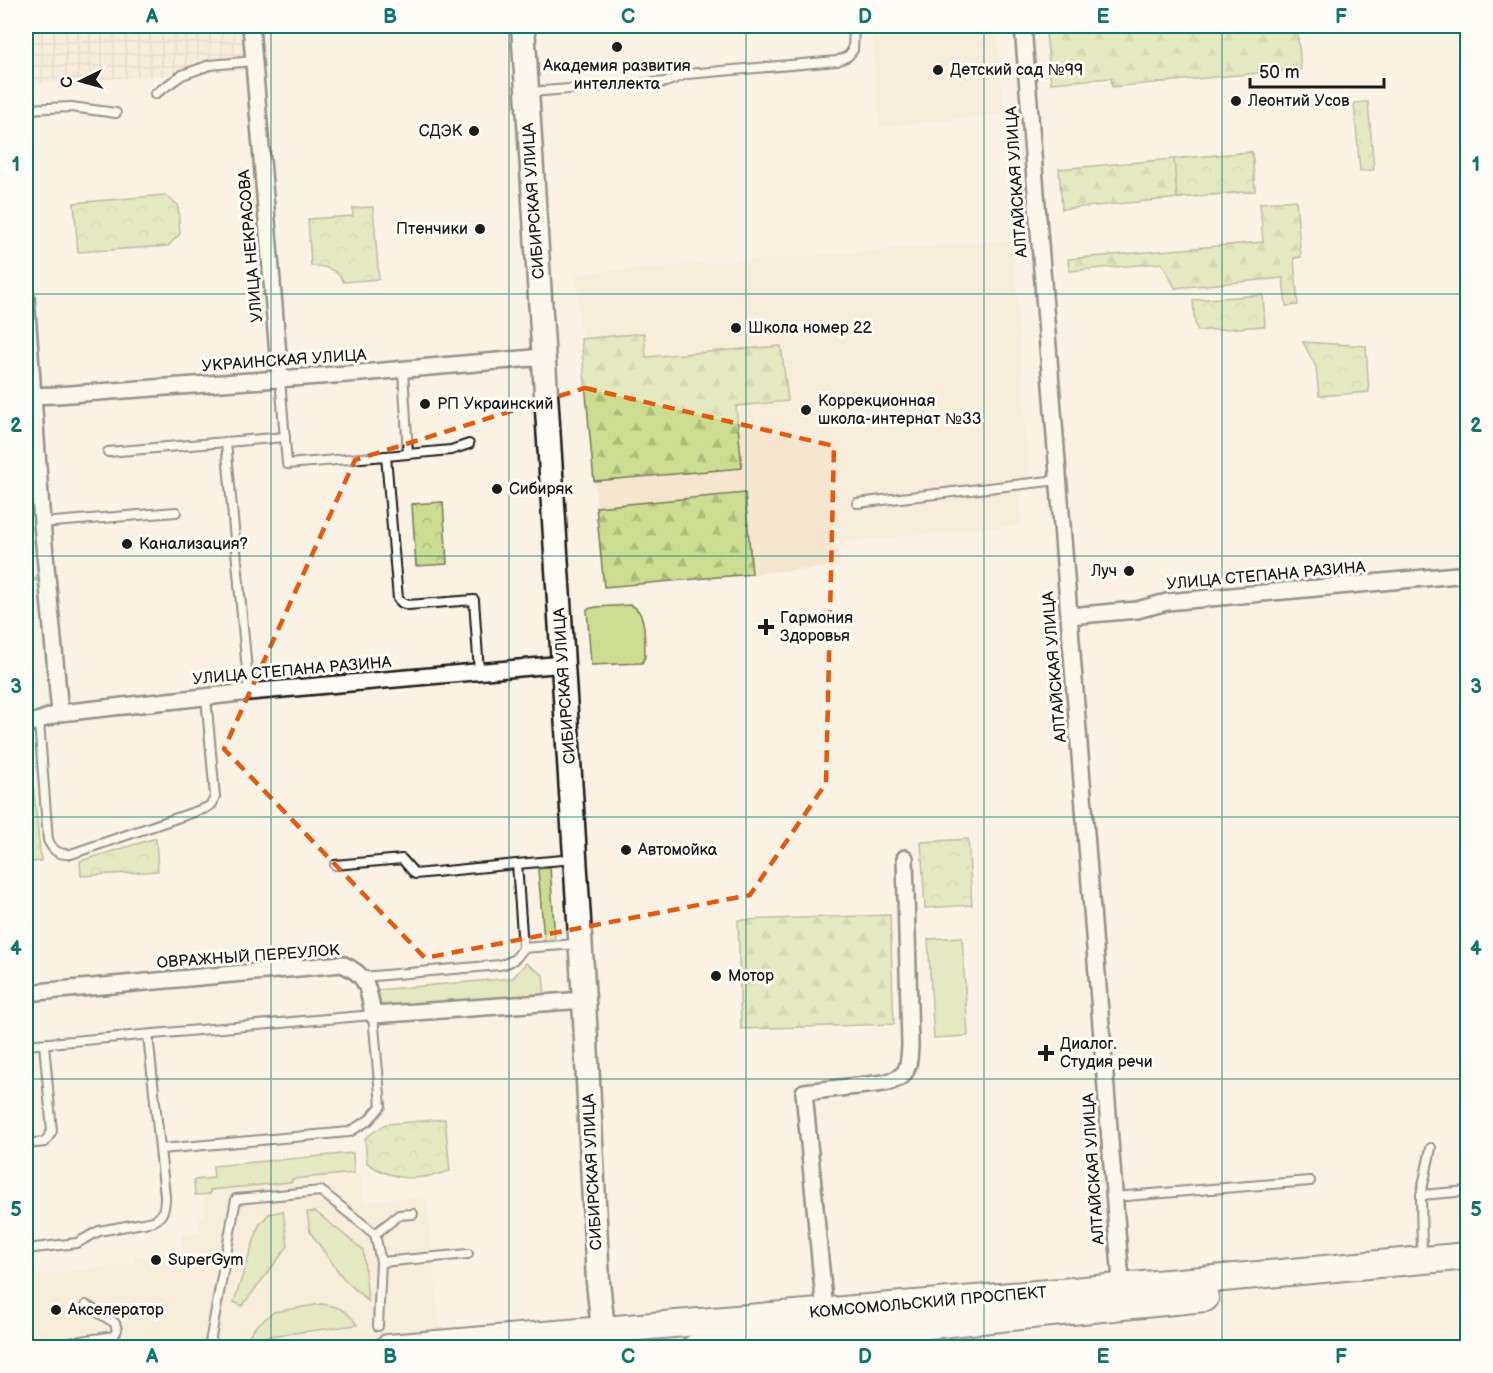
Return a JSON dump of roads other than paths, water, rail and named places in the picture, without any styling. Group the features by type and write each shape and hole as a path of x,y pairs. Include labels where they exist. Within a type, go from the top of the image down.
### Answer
{"main road":[{"name":"СИБИРСКАЯ УЛИЦА","path":"523,26 585,1000 598,1282 604,1338"},
{"name":"КОМСОМОЛЬСКИЙ ПРОСПЕКТ","path":"695,1347 1467,1256"},
{"name":"КОМСОМОЛЬСКИЙ ПРОСПЕКТ","path":"383,1337 604,1338 825,1311 1123,1296 1467,1272"}],"street":[{"name":"УЛИЦА НЕКРАСОВА","path":"251,26 280,379"},
{"name":"АЛТАЙСКАЯ УЛИЦА","path":"1023,26 1123,1296"},
{"path":"26,297 32,476 42,523 60,713"},
{"name":"УКРАИНСКАЯ УЛИЦА","path":"29,396 403,370 544,357"},
{"name":"УЛИЦА СТЕПАНА РАЗИНА","path":"1069,616 1137,610 1167,602 1467,574"},
{"name":"УЛИЦА СТЕПАНА РАЗИНА","path":"32,723 60,713 249,692 564,664"},
{"path":"825,1311 804,1092 896,1081 905,1075 910,1053 905,858"},
{"name":"ОВРАЖНЫЙ ПЕРЕУЛОК","path":"26,993 342,964 357,971 362,977"},
{"path":"362,977 368,986 373,1015 585,1000"}],"lane":[{"path":"527,92 666,82 687,74 837,61 848,56 853,50 854,26"},
{"path":"155,94 182,75 210,65 254,62"},
{"path":"26,109 71,107 116,113"},
{"path":"403,370 408,454"},
{"name":"УЛИЦА НЕКРАСОВА","path":"280,379 287,464 386,456"},
{"path":"108,452 285,437"},
{"path":"226,442 249,692"},
{"path":"469,444 451,450 386,456 398,598 402,603 408,605 474,600 479,672"},
{"path":"856,503 1058,480"},
{"path":"42,523 176,512"},
{"path":"32,723 48,840 56,852 63,855 72,854 213,804 215,796 206,697"},
{"path":"335,865 402,859 415,874 576,859"},
{"path":"362,977 500,965 513,961 523,948 518,864"},
{"path":"523,948 581,944"},
{"path":"26,1045 373,1015 381,1106 369,1120 349,1131 161,1149"},
{"path":"26,1249 77,1243 99,1231 160,1218 165,1203 148,1035"},
{"path":"26,1144 45,1142 52,1131 44,1044"},
{"path":"1422,1260 1422,1195 1431,1148"},
{"path":"1114,1197 1310,1180"},
{"path":"209,1347 236,1199 321,1191 375,1234 381,1262 383,1337"},
{"path":"1422,1195 1467,1191"},
{"path":"375,1234 399,1215 413,1214"},
{"path":"381,1262 468,1254"},
{"path":"36,1347 114,1336 117,1330 115,1323 86,1305"}],"waterway":[{"path":"26,580 36,579"}],"place":[{"name":"Академия развития интеллекта","path":"617,47"},
{"name":"Детский сад №99","path":"938,70"},
{"name":"Леонтий Усов","path":"1236,101"},
{"name":"СДЭК","path":"474,131"},
{"name":"Птенчики","path":"480,229"},
{"name":"Школа номер 22","path":"736,328"},
{"name":"РП Украинский","path":"425,404"},
{"name":"Коррекционная школа-интернат №33","path":"806,410"},
{"name":"Сибиряк","path":"497,489"},
{"name":"Канализация?","path":"127,544"},
{"name":"Луч","path":"1129,571"},
{"name":"Гармония Здоровья","path":"766,627"},
{"name":"Автомойка","path":"626,850"},
{"name":"Мотор","path":"716,976"},
{"name":"Диалог. Студия речи","path":"1046,1053"},
{"name":"SuperGym","path":"156,1260"},
{"name":"Акселератор","path":"56,1310"}]}
